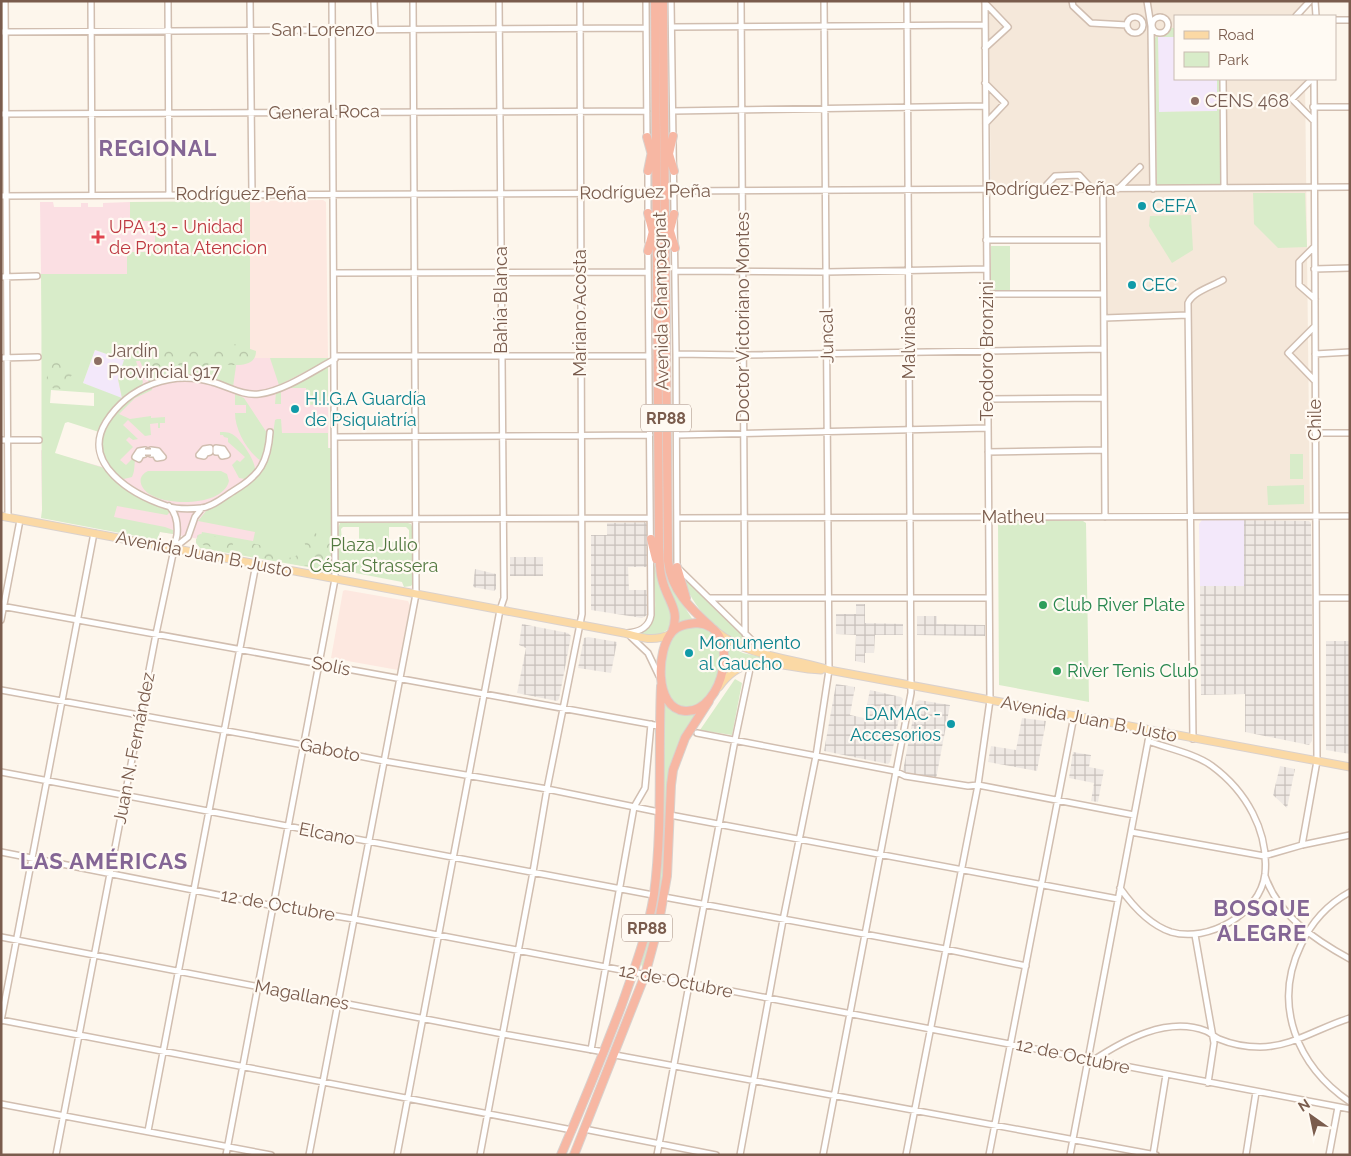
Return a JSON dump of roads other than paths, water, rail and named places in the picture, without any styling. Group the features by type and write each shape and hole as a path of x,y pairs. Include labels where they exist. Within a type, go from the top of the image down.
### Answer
{"highway":[{"name":"Avenida Champagnat","path":"654,1 656,137 664,171 656,193 652,214 661,247 668,561 672,580 690,607 714,629"},
{"name":"Avenida Champagnat","path":"663,1 656,137 652,171 656,193 665,214 661,247 659,534 661,576 666,593 676,614 672,633"},
{"path":"664,171 674,136"},
{"path":"652,171 652,153 656,137"},
{"path":"656,137 669,154 674,171"},
{"path":"648,251 653,232 652,214"},
{"path":"665,214 675,248"},
{"path":"661,247 670,229 674,214"},
{"path":"653,232 661,247"},
{"path":"651,539 661,576"},
{"path":"677,567 690,607"},
{"path":"672,633 682,626 692,623 701,623 714,629"},
{"name":"RP88","path":"574,1155 645,975 658,927 669,857 672,777 676,760 685,738 711,698 722,670 723,645 714,629"},
{"name":"RP88","path":"561,1155 604,1052 633,973 647,924 653,895 658,812 661,683 664,650 672,633"},
{"path":"661,683 669,702 680,710 697,709 711,698"}],"main road":[{"name":"Avenida Juan B. Justo","path":"5,517 624,633 651,640 662,638 672,633"},
{"name":"Avenida Juan B. Justo","path":"714,629 738,646 829,670 1350,767"},
{"name":"Avenida Juan B. Justo","path":"711,698 730,674 752,664 767,662 809,670 829,670"}],"street":[{"path":"5,1 3,32 4,358 8,440 5,517"},
{"path":"91,1 92,195"},
{"path":"168,1 169,195"},
{"path":"250,1 252,194"},
{"path":"226,1155 335,579 332,1"},
{"path":"374,1 375,30"},
{"path":"309,1155 416,594 413,1"},
{"name":"Bahía Blanca","path":"397,1155 483,694 504,598 499,1"},
{"name":"Mariano Acosta","path":"480,1155 547,789 582,614 580,1"},
{"name":"Avenida Champagnat","path":"646,1 647,111 656,137"},
{"name":"Avenida Champagnat","path":"671,1 676,271 677,567"},
{"name":"Doctor Victoriano Montes","path":"741,1 745,634"},
{"name":"Juncal","path":"740,1155 783,920 816,756 829,670 824,1"},
{"name":"Malvinas","path":"823,1155 911,693 907,1"},
{"path":"1072,1 1073,6 1088,22 1127,25"},
{"path":"1147,1 1151,26 1153,188"},
{"path":"1297,15 1310,1"},
{"path":"1316,1 1316,15"},
{"path":"985,2 1008,26 985,48"},
{"name":"Teodoro Bronzini","path":"906,1155 960,869 978,785 990,700 985,2"},
{"path":"1136,17 1140,19 1143,26 1141,31 1136,33 1129,30 1127,25 1128,20 1136,17"},
{"path":"1160,17 1165,19 1168,24 1166,31 1161,33 1156,32 1151,26 1155,19 1160,17"},
{"path":"1336,20 1350,20"},
{"path":"1168,24 1174,24"},
{"path":"672,27 985,25"},
{"path":"1143,26 1151,26"},
{"name":"San Lorenzo","path":"3,32 646,28"},
{"path":"1223,80 1224,188"},
{"path":"1312,80 1292,99 1313,120"},
{"name":"Chile","path":"1302,845 1317,761 1313,80"},
{"path":"985,83 1004,103 986,124"},
{"path":"673,111 986,106"},
{"path":"1313,107 1350,107"},
{"name":"General Roca","path":"4,114 647,111"},
{"path":"1118,189 1140,167"},
{"path":"1043,189 1055,176 1079,176 1092,189"},
{"name":"Rodríguez Peña","path":"4,196 656,193 674,190 1350,187"},
{"path":"1103,189 1104,517"},
{"name":"Avenida Champagnat","path":"624,633 644,628 651,619 648,251 652,214"},
{"path":"986,240 1103,240"},
{"path":"1314,246 1299,262 1299,285 1314,299"},
{"path":"1314,269 1350,268"},
{"path":"676,271 826,272 987,269"},
{"path":"334,273 648,272"},
{"path":"4,277 37,276"},
{"path":"1192,739 1189,300 1223,280"},
{"path":"987,294 1103,294"},
{"path":"1104,318 1188,315"},
{"path":"1315,326 1288,353 1315,381"},
{"path":"676,354 827,354 1104,348"},
{"path":"1315,354 1350,352"},
{"path":"270,432 267,457 257,473 239,488 202,508 169,506 147,498 120,480 109,470 100,456 99,442 102,429 110,416 126,399 147,386 176,378 205,380 245,394 259,394 273,390 335,357 649,356"},
{"path":"4,358 38,357"},
{"path":"988,399 1104,398"},
{"path":"677,435 988,428"},
{"path":"1316,433 1350,433"},
{"path":"335,437 650,435"},
{"path":"1,440 39,440"},
{"path":"201,456 213,450 221,451 224,455"},
{"path":"988,452 1104,450"},
{"path":"137,458 140,454 148,452 156,452 160,457"},
{"path":"169,506 175,514 178,530 190,532"},
{"path":"174,548 188,537 195,517 202,508"},
{"name":"Matheu","path":"677,518 1350,516"},
{"path":"335,519 650,518"},
{"path":"1,620 20,520"},
{"name":"Juan N. Fernández","path":"56,1155 156,634 178,530"},
{"path":"94,533 1,1020 572,1130"},
{"path":"148,1132 256,564"},
{"path":"677,567 766,654"},
{"path":"709,598 989,598"},
{"path":"1317,598 1350,598"},
{"name":"Solís","path":"3,606 660,726"},
{"path":"624,633 634,638 648,652 661,683"},
{"path":"657,1155 735,740 752,664"},
{"name":"Gaboto","path":"1,690 384,761 547,789 658,812"},
{"path":"990,1155 1074,716"},
{"path":"591,1050 634,807 645,788 651,724"},
{"path":"1070,1155 1090,1060 1150,731"},
{"path":"697,734 895,771 905,776 968,786 978,785 1134,815"},
{"path":"1148,741 1202,760 1212,766 1233,786 1249,806 1263,836 1265,876 1278,902 1306,932 1350,959"},
{"name":"Elcano","path":"1,772 653,895"},
{"path":"670,815 1118,899"},
{"path":"1131,832 1264,856 1302,845 1350,835"},
{"name":"12 de Octubre","path":"1,852 274,906 439,935 1350,1109"},
{"path":"1120,888 1137,909 1158,926 1170,932 1195,934 1232,922 1244,912 1258,892 1265,876"},
{"path":"1350,892 1332,905 1306,932 1294,961 1289,983 1289,1006 1297,1040 1316,1072 1329,1086 1350,1102"},
{"path":"664,897 945,949 1026,966"},
{"path":"1195,934 1213,1035 1213,1052 1208,1083"},
{"name":"Magallanes","path":"1,937 604,1052"},
{"path":"1090,1060 1131,1038 1157,1030 1180,1027 1192,1028 1208,1032 1228,1042 1259,1047 1297,1040 1324,1027 1350,1018"},
{"path":"615,1055 996,1124 1154,1155 1166,1075"},
{"path":"1246,1155 1256,1092"},
{"path":"1,1104 272,1155"},
{"path":"1329,1155 1338,1107"},
{"path":"584,1129 716,1155"}],"place":[{"name":"CENS 468","path":"1195,101"},
{"name":"CEFA","path":"1142,206"},
{"name":"UPA 13 - Unidad de Pronta Atencion","path":"98,237"},
{"name":"CEC","path":"1132,285"},
{"name":"Jardín Provincial 917","path":"98,361"},
{"name":"H.I.G.A Guardía de Psiquiatría","path":"295,409"},
{"name":"Club River Plate","path":"1043,605"},
{"name":"Monumento al Gaucho","path":"689,653"},
{"name":"River Tenis Club","path":"1057,671"},
{"name":"DAMAC - Accesorios","path":"951,724"}],"district":[{"name":"REGIONAL","path":"158,148"},
{"name":"LAS AMÉRICAS","path":"104,861"},
{"name":"BOSQUE ALEGRE","path":"1262,920"}],"park label":[{"name":"Plaza Julio César Strassera","path":"374,555"}]}
